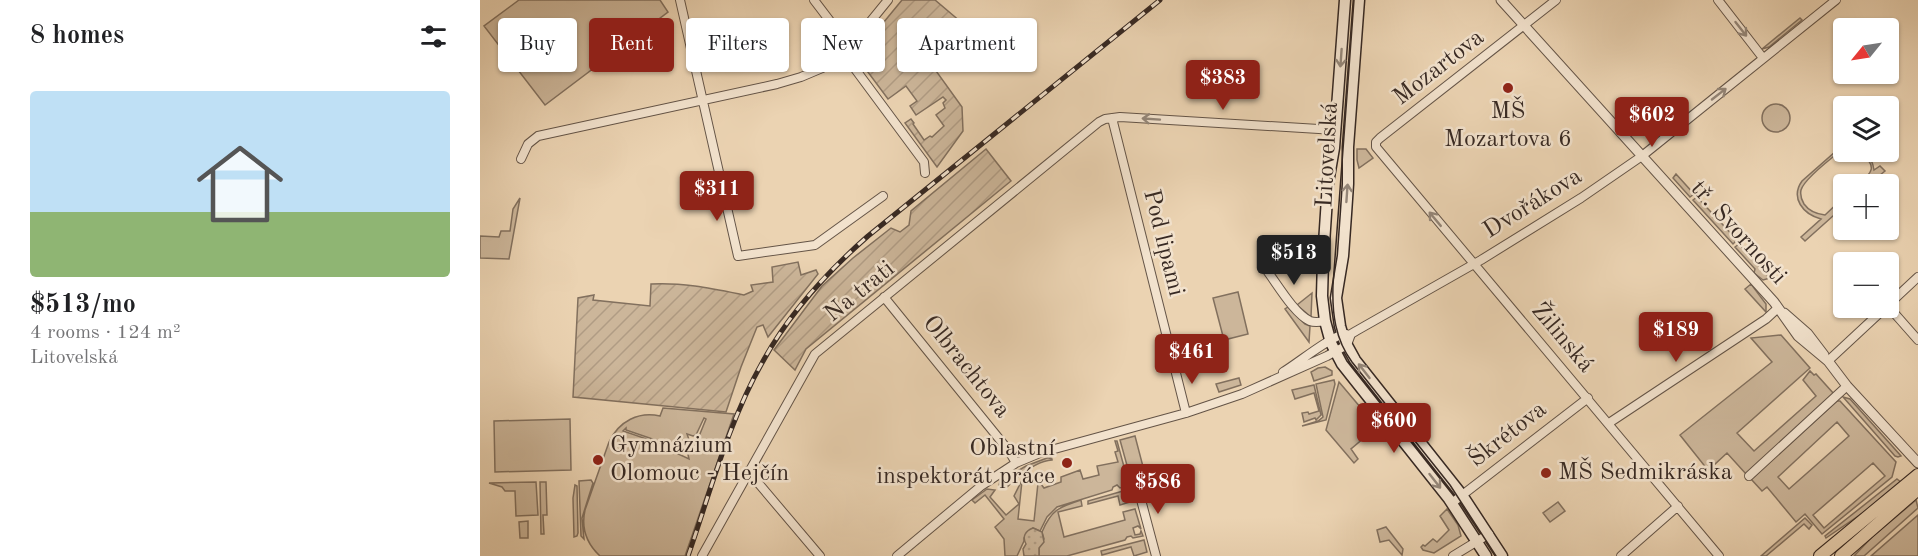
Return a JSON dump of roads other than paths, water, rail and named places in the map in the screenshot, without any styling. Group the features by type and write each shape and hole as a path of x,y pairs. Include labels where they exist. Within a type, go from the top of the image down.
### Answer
{"main road":[{"name":"Litovelská","path":"1345,0 1324,239 1322,296 1325,321 1335,352 1345,368 1452,503 1485,556"},
{"name":"Litovelská","path":"1359,0 1348,147 1343,256 1336,298 1337,312 1347,334 1347,345 1359,365 1462,495 1502,556"},
{"path":"1820,556 1918,475"},
{"path":"1841,556 1918,489"}],"street":[{"path":"680,0 738,256 815,245 883,196"},
{"path":"814,0 826,18"},
{"path":"873,18 888,0"},
{"name":"tř. Svornosti","path":"1501,0 1778,308 1798,336 1827,361 1918,463"},
{"name":"Mozartova","path":"1375,145 1380,138 1556,0"},
{"path":"1718,0 1763,58"},
{"name":"Dvořákova","path":"1275,379 1330,340 1347,334 1558,214 1642,156 1836,0"},
{"path":"521,159 528,144 538,136 777,84 813,72"},
{"path":"862,72 924,162 925,173"},
{"path":"1112,118 1335,130"},
{"name":"Na trati","path":"702,556 812,358 1095,124 1112,118"},
{"name":"Pod lipami","path":"1112,118 1186,413"},
{"name":"Žilinská","path":"1375,145 1379,153 1719,556"},
{"path":"1265,268 1291,303 1307,319 1314,322 1325,321"},
{"path":"1899,295 1918,277"},
{"name":"Olbrachtova","path":"884,297 1009,451 1016,463"},
{"path":"1609,423 1766,319 1778,308"},
{"path":"1827,361 1874,318"},
{"path":"1898,318 1918,340"},
{"path":"897,556 981,486 1016,463 1047,451 1186,413 1242,394 1347,345"},
{"path":"1749,476 1847,386"},
{"name":"Škrétova","path":"1452,503 1588,398"},
{"path":"748,471 820,556"},
{"path":"1136,481 1156,556"},
{"path":"1621,556 1678,506"},
{"path":"1453,556 1489,534"}],"tram line":[{"path":"1354,0 1333,285 1333,306 1338,335 1352,362 1450,485 1496,556"}],"railway":[{"path":"688,556 721,458 750,385 784,327 809,295 868,236 1160,0"}],"place":[{"name":"MŠ Mozartova 6","path":"1508,88"},
{"name":"Gymnázium Olomouc - Hejčín","path":"598,460"},
{"name":"Oblastní inspektorát práce","path":"1067,463"},
{"name":"MŠ Sedmikráska","path":"1546,473"}]}
